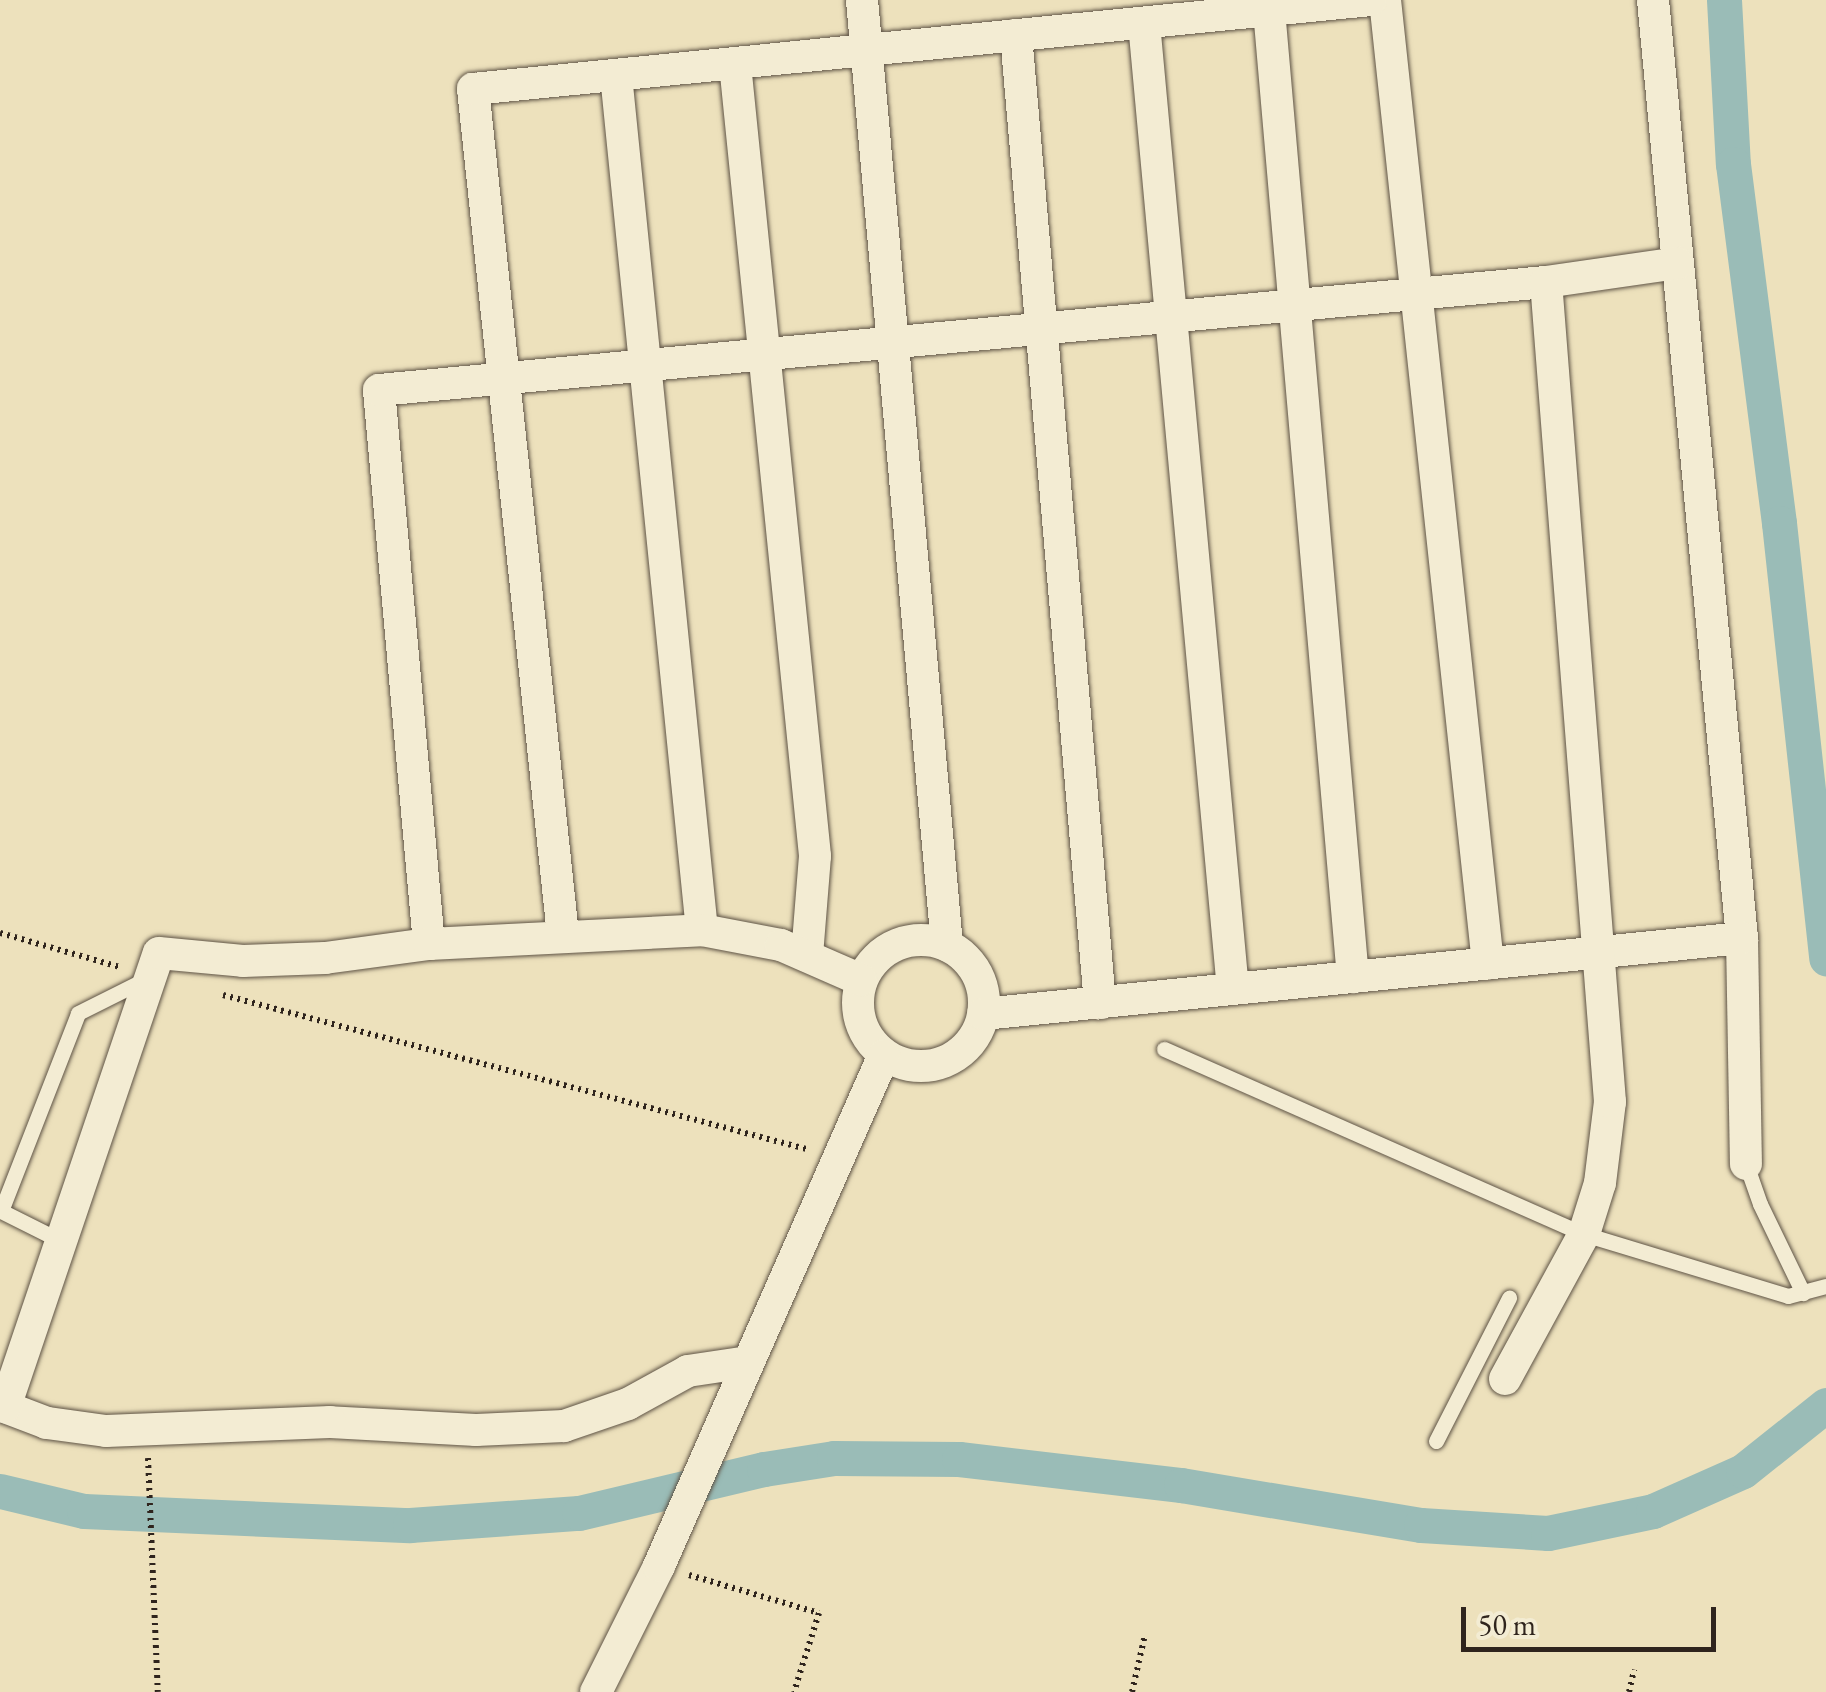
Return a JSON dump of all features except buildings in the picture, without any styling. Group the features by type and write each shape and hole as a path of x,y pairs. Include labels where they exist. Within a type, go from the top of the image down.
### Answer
{"street":[{"path":"862,0 947,945"},
{"path":"563,935 473,89 1371,0"},
{"path":"1385,0 1488,964"},
{"path":"1653,0 1742,938 1746,1164"},
{"path":"1269,10 1353,977"},
{"path":"1144,22 1233,989"},
{"path":"1016,36 1100,1003"},
{"path":"734,64 815,856 807,956"},
{"path":"616,75 702,930"},
{"path":"429,944 379,390 1546,282 1678,262"},
{"path":"1511,1369 1584,1234 1600,1184 1610,1102 1546,282"},
{"path":"748,1362 688,1371 628,1404 564,1426 476,1430 330,1422 106,1431 47,1423 3,1406 159,952 244,961 325,958 429,944 702,930 780,944 862,980"},
{"path":"983,1014 1742,938"},
{"path":"928,940 947,945 977,974 983,1014 962,1050 944,1061 903,1064 884,1054 860,1021 862,980 872,963 897,944 928,940"},
{"path":"596,1692 662,1558 884,1054"}],"lane":[{"path":"62,1241 1,1211 78,1013 151,976"},
{"path":"1164,1049 1584,1234 1788,1296 1826,1286"},
{"path":"1746,1164 1760,1204 1803,1293"},
{"path":"1436,1441 1509,1298"},
{"path":"1486,1344 1511,1369"}],"path":[{"path":"0,933 151,976"},
{"path":"207,991 838,1158"},
{"path":"149,1477 158,1692"},
{"path":"662,1558 819,1613 794,1692"},
{"path":"1132,1692 1145,1635"},
{"path":"1629,1692 1634,1670"}],"waterway":[{"path":"1724,0 1733,164 1779,523 1826,958"},
{"path":"0,1491 84,1511 410,1525 579,1513 764,1469 834,1458 959,1459 1181,1485 1421,1525 1548,1533 1653,1511 1743,1471 1826,1405"}]}
